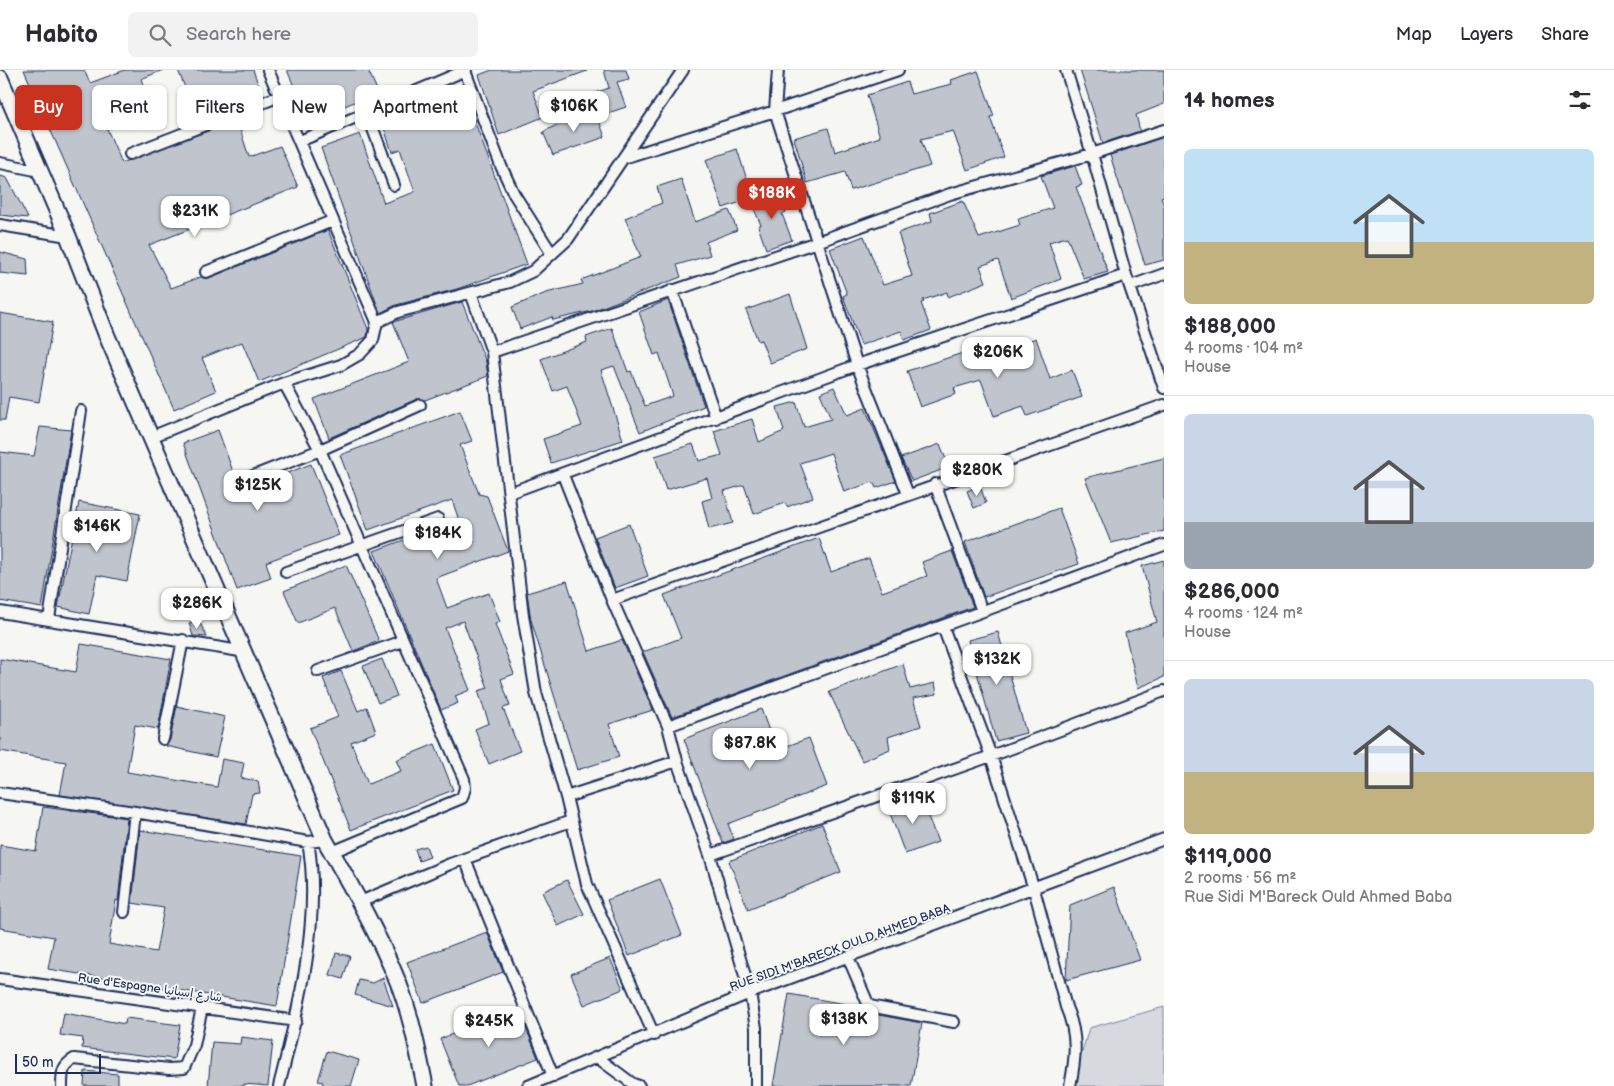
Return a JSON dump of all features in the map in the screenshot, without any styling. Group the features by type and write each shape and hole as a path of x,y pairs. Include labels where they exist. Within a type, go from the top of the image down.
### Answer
{"street":[{"path":"268,70 275,85"},
{"path":"431,85 466,70 501,166 514,194 552,254"},
{"path":"377,322 398,312 510,282 526,274 552,254 573,232 683,70"},
{"path":"778,70 776,112 857,365 908,494"},
{"path":"623,158 776,112 898,70"},
{"path":"1066,70 1126,275 1164,388"},
{"path":"0,78 151,437 246,652 328,846 360,902 398,983 414,1031 425,1086"},
{"path":"130,154 273,99"},
{"path":"300,141 355,118"},
{"path":"151,437 284,384 341,365 360,354 373,340 377,322 332,221 295,130"},
{"path":"373,130 394,185"},
{"path":"492,352 817,242 950,194 1092,154 1164,130"},
{"path":"0,163 40,171"},
{"path":"206,272 332,221"},
{"path":"0,225 68,236"},
{"path":"1131,286 1164,274"},
{"path":"509,493 563,475 857,365 1126,275"},
{"path":"672,290 716,418"},
{"path":"471,293 492,352 523,615 536,693 566,797 587,884 654,1035"},
{"path":"0,793 135,812 328,846 462,798 465,788 464,779 320,450 284,384"},
{"path":"248,478 320,450 420,405"},
{"path":"612,600 1164,405"},
{"path":"49,619 81,411"},
{"path":"563,475 612,600 668,726 677,760 710,854 750,993 756,1028 756,1086"},
{"path":"936,484 982,611"},
{"path":"286,572 438,519"},
{"path":"668,726 943,627 1164,544"},
{"path":"0,612 183,640 246,652"},
{"path":"943,627 991,756 1034,888 1075,1038 1076,1056 1070,1086"},
{"path":"163,739 183,640"},
{"path":"318,671 403,641"},
{"path":"710,854 991,756 1164,691"},
{"path":"566,797 677,760"},
{"path":"124,912 135,812"},
{"path":"360,902 465,858 571,820"},
{"name":"RUE SIDI M'BARECK OULD AHMED BABA","path":"528,1086 654,1035 750,993 1164,839"},
{"path":"279,1086 296,1021 313,909 314,877 308,842"},
{"path":"465,858 553,1076"},
{"path":"848,957 869,1006 954,1022"},
{"name":"Rue d'Espagne شارع إسبانيا","path":"0,979 296,1021"},
{"path":"62,1086 62,1071 66,1064 74,1060 169,1069 184,1068 194,1045 202,1008"},
{"path":"598,1058 635,1085"}],"shaded area":[{"path":"1164,1007 1164,1086 1072,1086 1089,1028"}],"building":[{"path":"24,70 84,70 90,83 125,70 163,70 141,79 143,85 92,85 92,130 107,130 122,163 210,130 240,130 249,157 280,146 298,187 149,245 171,288 201,277 209,278 328,230 368,329 367,337 259,382 242,342 202,358 216,391 174,409 51,130 82,130 82,85 31,85"},
{"path":"178,70 253,70 259,85 184,85"},
{"path":"287,70 368,70 375,85 355,85 355,102 345,106 345,85 293,85"},
{"path":"492,70 587,71 533,91 543,117 499,135 479,75"},
{"path":"604,70 626,70 629,79 617,82 626,107 602,115 595,93 609,88"},
{"path":"1080,70 1164,70 1164,104 1136,115 1140,131 1103,143"},
{"path":"978,71 994,116 990,117 1004,157 967,170 953,131 921,139 930,166 851,190 845,172 807,183 794,138 828,128 835,152 880,137 867,95 907,82 911,94 952,84 951,80"},
{"path":"595,110 605,137 553,155 543,132 565,121"},
{"path":"476,125 527,264 457,289 396,305 380,313 321,148 360,134 384,203 415,192 400,149 392,152 385,130 476,130"},
{"path":"1164,137 1164,196 1161,197 1164,205 1164,260 1145,265 1110,155"},
{"path":"737,149 753,198 723,208 706,160"},
{"path":"1075,166 1082,185 1076,187 1108,272 1084,279 1067,237 1049,242 1061,279 1011,298 998,260 980,266 986,282 948,297 947,292 923,300 924,302 921,303 931,330 904,340 901,331 861,345 843,296 847,294 830,249 864,236 883,285 912,276 898,233 932,221 930,213 963,201 979,238 1020,225 1018,219 1053,208 1041,176"},
{"path":"0,176 7,178 28,218 0,215"},
{"path":"681,179 695,222 729,210 737,230 706,242 710,255 677,265 681,277 592,311 553,320 552,317 520,329 512,307 546,293 583,284 581,280 641,257 625,218 662,203 657,187"},
{"path":"777,191 786,212 782,214 792,240 766,249 758,226 761,225 751,202"},
{"path":"0,252 27,259 28,276 0,273"},
{"path":"790,294 807,349 770,363 761,340 758,341 746,310"},
{"path":"668,300 704,406 640,432 614,366 601,370 623,440 551,463 543,439 582,426 567,386 553,391 541,359 587,342 586,337 612,328 628,372 631,371 645,406 673,396 659,353 654,355 639,312"},
{"path":"462,302 486,362 488,376 425,400 417,399 329,438 314,399 409,362 393,322"},
{"path":"0,313 53,322 39,402 9,397 5,420 0,420"},
{"path":"1036,338 1050,379 1072,370 1082,397 1027,416 1023,406 994,416 981,380 954,388 956,394 920,407 907,371 994,343 997,352"},
{"path":"834,387 847,415 865,408 896,481 876,488 873,482 844,492 831,453 800,463 813,497 787,507 785,503 754,514 744,485 724,491 733,523 709,529 702,501 712,498 707,478 666,490 655,456 693,444 699,461 722,455 714,431 752,419 759,442 784,431 777,407 796,402 804,427 831,419 820,393"},
{"path":"460,411 472,441 460,445 479,494 487,496 508,551 436,578 447,608 489,593 500,622 495,624 514,674 501,679 510,706 503,708 520,751 489,764 475,729 489,723 478,691 488,688 463,621 445,628 470,690 455,696 458,703 441,710 374,551 412,537 414,543 461,526 452,500 368,530 340,455"},
{"path":"40,427 71,430 42,608 0,601 0,452 34,456"},
{"path":"218,430 240,491 311,464 339,535 266,562 271,578 237,590 183,443"},
{"path":"940,444 949,467 912,481 901,458"},
{"path":"1164,458 1164,531 1111,543 1085,478"},
{"path":"980,486 986,503 974,508 967,491"},
{"path":"79,502 140,514 127,581 97,575 89,614 58,607"},
{"path":"1059,508 1079,564 984,597 965,542"},
{"path":"629,524 648,576 615,588 595,537"},
{"path":"819,538 831,572 869,558 882,592 927,576 922,562 952,551 973,607 672,717 643,652 681,638 664,595"},
{"path":"1164,560 1164,677 1138,688 1125,633 1157,622 1142,566"},
{"path":"346,565 379,641 353,651 335,608 298,623 284,591"},
{"path":"567,581 589,651 622,640 653,710 609,724 619,757 577,770 531,620 527,593"},
{"path":"199,621 207,637 193,636 189,623"},
{"path":"998,632 1026,733 996,741 968,640"},
{"path":"81,644 171,659 158,729 135,725 127,772 217,787 222,759 244,763 241,778 258,781 260,793 252,794 246,824 60,795 66,762 0,751 0,659 76,672"},
{"path":"382,659 397,696 378,703 363,666"},
{"path":"903,664 910,689 935,683 937,694 913,698 921,726 888,737 890,749 862,761 829,692"},
{"path":"341,671 358,711 367,707 376,732 351,742 368,784 401,771 396,760 435,744 453,790 351,830 310,728 338,717 323,678"},
{"path":"177,706 225,717 216,757 166,746 170,740"},
{"path":"761,709 776,750 809,738 827,786 728,824 734,839 723,843 684,739"},
{"path":"920,796 938,842 905,854 888,808"},
{"path":"43,807 127,818 118,901 116,900 109,944 156,952 164,908 132,903 140,830 301,856 277,1006 48,969 54,937 0,928 0,845 36,851"},
{"path":"822,824 841,872 748,909 729,861"},
{"path":"426,846 430,857 419,861 415,849"},
{"path":"660,879 682,935 629,956 607,900"},
{"path":"567,880 584,914 558,926 542,892"},
{"path":"1114,887 1140,960 1066,980 1070,905"},
{"path":"487,932 503,972 423,1003 407,962"},
{"path":"336,953 350,956 343,979 330,975"},
{"path":"610,958 623,989 584,1005 571,974"},
{"path":"383,978 393,1006 355,995 359,980 373,983"},
{"path":"789,994 862,1007 868,1013 922,1023 911,1086 773,1086"},
{"path":"518,1008 538,1058 467,1086 459,1086 440,1039"},
{"path":"64,1013 125,1024 126,1018 180,1025 174,1059 82,1048 83,1038 60,1035"},
{"path":"241,1037 273,1041 268,1086 244,1084 244,1086 208,1086 212,1042 240,1044"},
{"path":"327,1051 359,1060 351,1086 322,1086 323,1082 318,1081"},
{"path":"85,1071 118,1074 118,1086 84,1086"}]}
